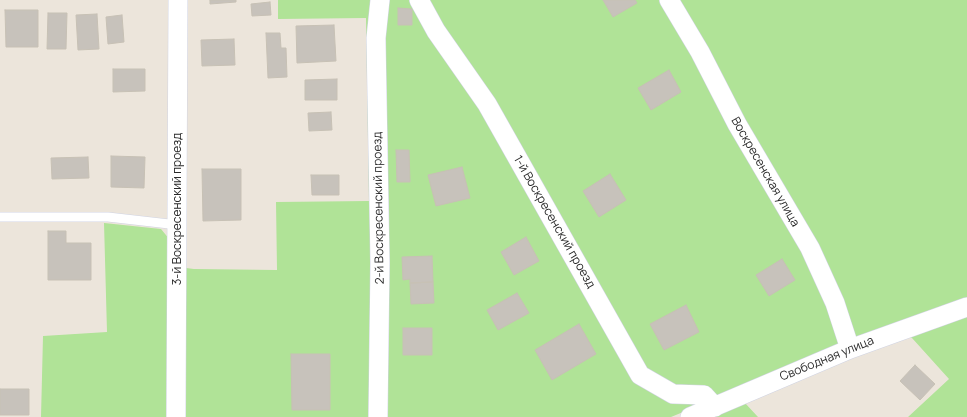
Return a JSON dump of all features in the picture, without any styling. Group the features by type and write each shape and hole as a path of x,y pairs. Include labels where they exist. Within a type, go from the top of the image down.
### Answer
{"street":[{"name":"3-й Воскресенский проезд","path":"176,417 178,0"},
{"name":"2-й Воскресенский проезд","path":"378,417 380,264 376,38 380,0"},
{"name":"1-й Воскресенский проезд","path":"419,0 436,32 487,104 640,375 672,394 704,395 715,407"},
{"name":"Воскресенская улица","path":"669,0 700,52 737,124 810,248 835,303 850,349"},
{"name":"Свободная улица","path":"690,417 850,349 967,307"}],"lane":[{"path":"0,217 108,217 178,225"}],"green space":[{"path":"278,0 967,0 967,417 908,417 949,379 912,338 894,325 671,417 41,417 43,336 107,332 104,223 161,229 170,240 170,266 194,269 277,270 276,202 369,201 366,18 278,19"},
{"path":"745,403 758,417 710,417"}],"building":[{"path":"210,0 236,0 236,2 210,4"},
{"path":"603,0 635,0 637,3 613,17"},
{"path":"270,2 271,15 252,16 251,4"},
{"path":"398,8 412,9 412,25 398,25"},
{"path":"5,10 38,10 38,47 6,47"},
{"path":"48,13 67,13 66,49 47,49"},
{"path":"97,14 99,49 78,50 76,15"},
{"path":"122,15 124,42 108,44 106,17"},
{"path":"334,25 336,61 297,63 296,26"},
{"path":"266,33 280,33 281,48 286,48 287,77 268,78"},
{"path":"234,39 235,65 202,66 201,40"},
{"path":"113,69 145,69 145,91 113,92"},
{"path":"669,70 681,92 651,110 638,88"},
{"path":"337,79 337,100 305,100 305,80"},
{"path":"331,112 332,130 309,131 308,113"},
{"path":"396,150 409,150 410,182 397,182"},
{"path":"111,156 145,157 144,188 111,187"},
{"path":"88,157 89,178 52,179 51,158"},
{"path":"462,167 470,198 436,206 428,175"},
{"path":"202,169 241,169 241,220 203,221"},
{"path":"610,174 626,200 599,217 583,191"},
{"path":"311,175 339,175 339,195 312,195"},
{"path":"48,231 66,231 66,243 91,243 91,280 48,280"},
{"path":"526,237 539,261 514,275 501,252"},
{"path":"432,256 433,282 410,283 410,279 403,280 402,257"},
{"path":"782,259 795,280 769,296 756,275"},
{"path":"433,282 434,303 411,304 410,283"},
{"path":"517,293 529,313 498,330 487,310"},
{"path":"686,305 699,332 664,350 650,324"},
{"path":"579,324 596,354 552,380 535,350"},
{"path":"403,328 432,328 432,355 403,355"},
{"path":"291,354 330,354 330,410 292,410"},
{"path":"915,365 935,384 920,400 900,381"},
{"path":"0,389 29,389 29,415 0,415"}]}
